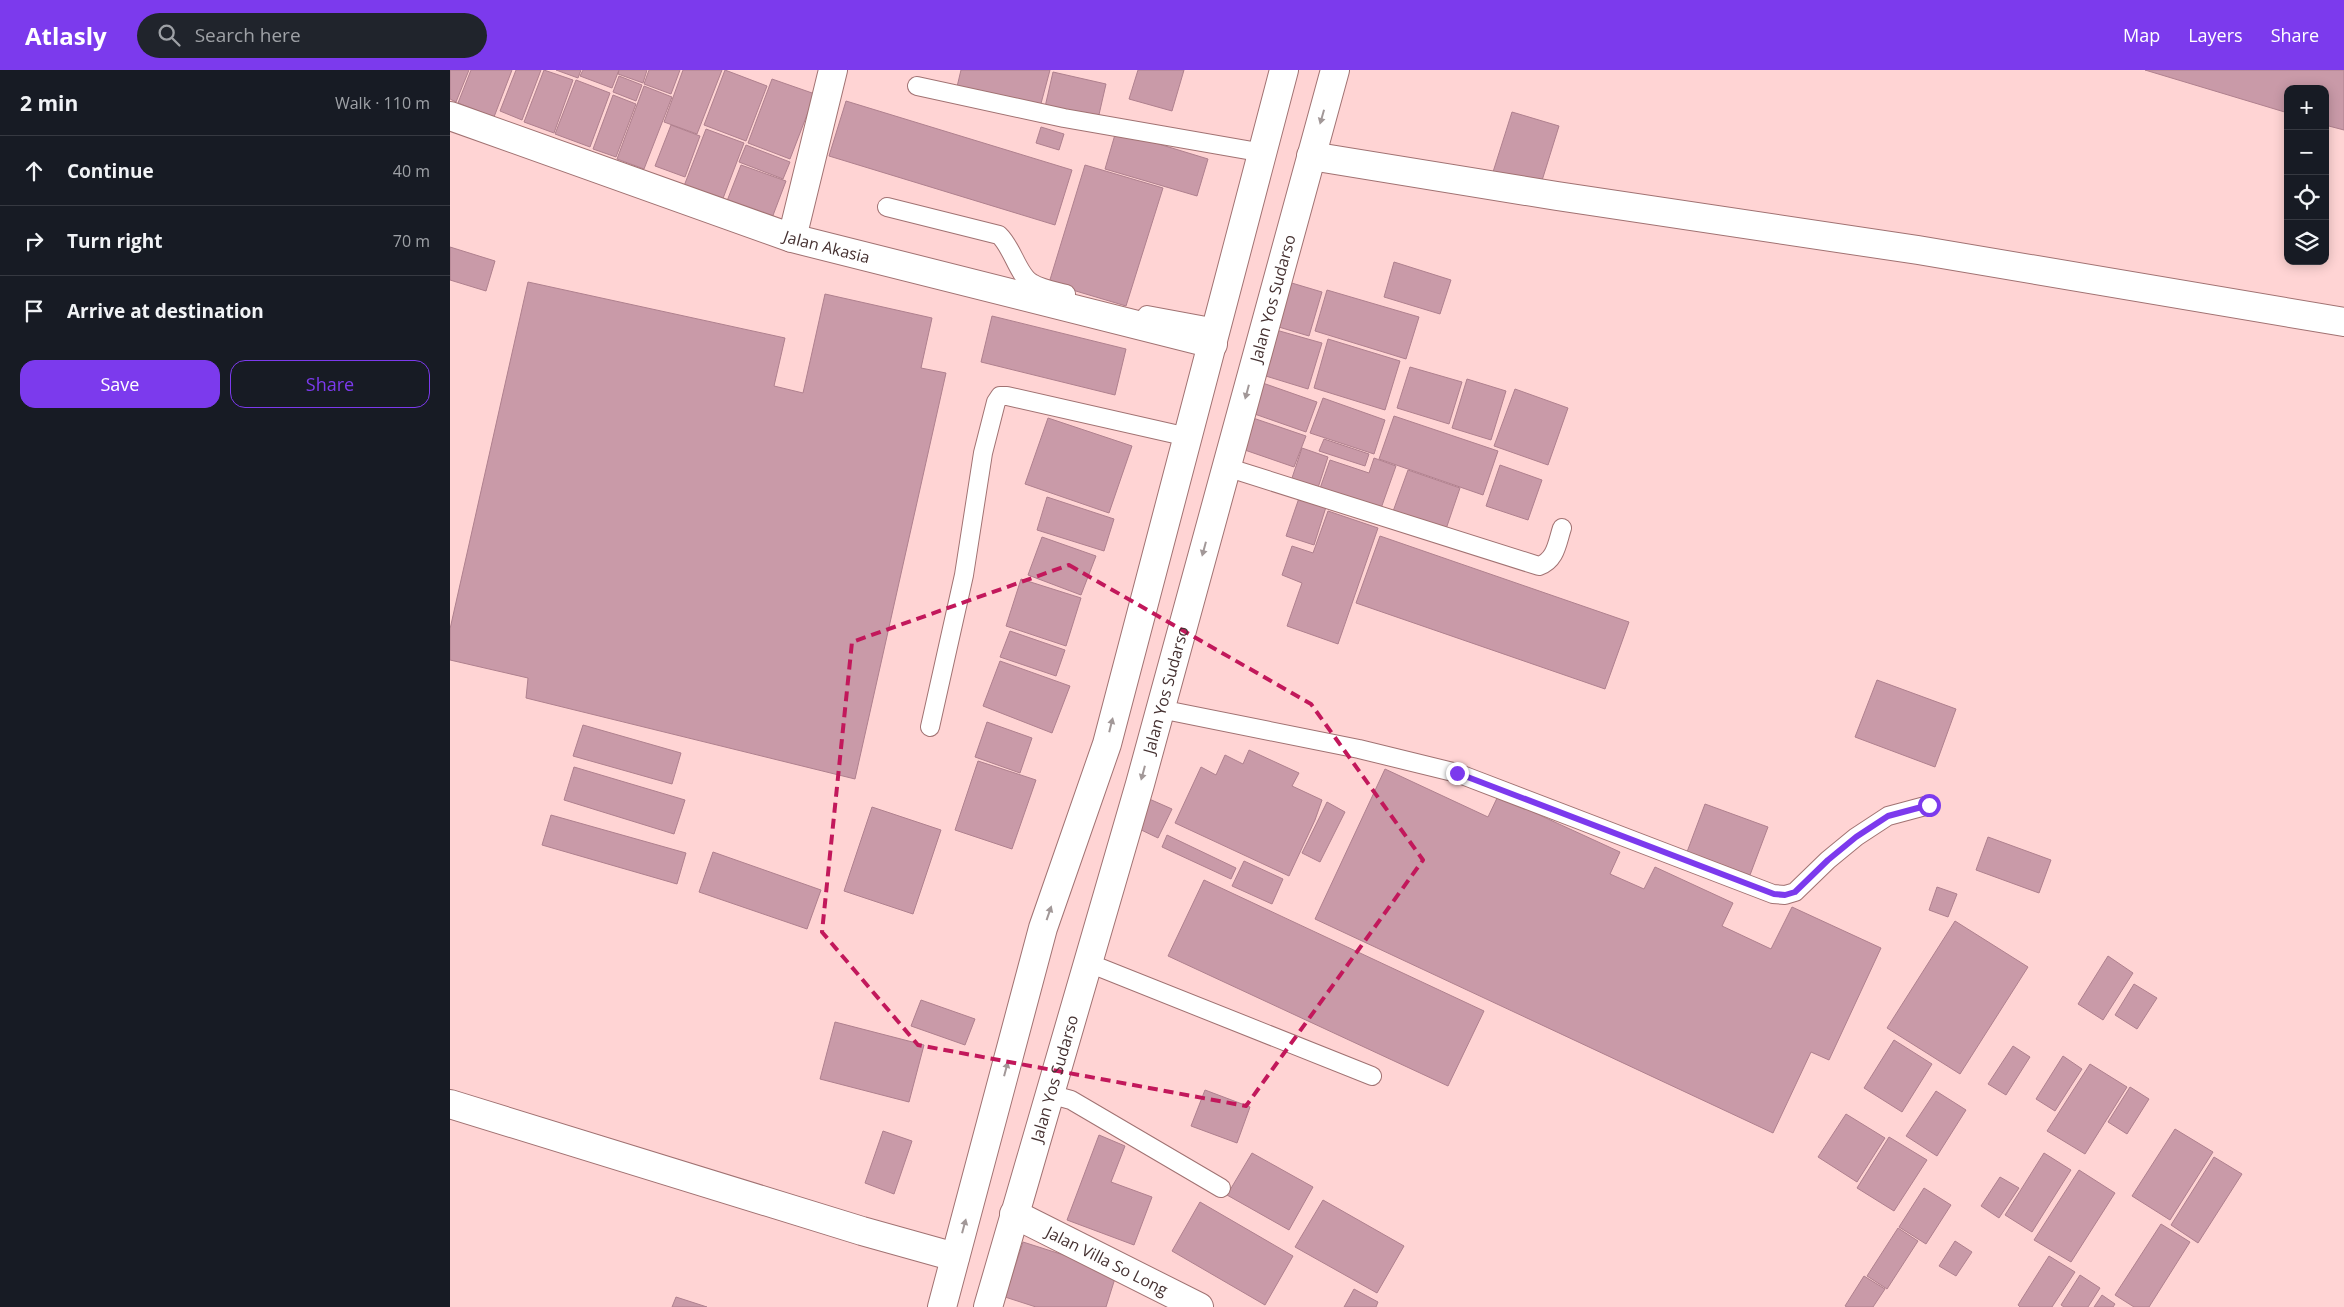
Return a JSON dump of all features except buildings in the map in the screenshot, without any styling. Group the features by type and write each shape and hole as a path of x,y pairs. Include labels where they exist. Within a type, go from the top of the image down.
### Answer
{"main road":[{"path":"792,238 832,70"},
{"path":"942,1307 1044,928 1107,744 1118,696 1264,152 1284,70"},
{"name":"Jalan Yos Sudarso","path":"988,1307 1160,709 1335,70"},
{"name":"Jalan Akasia","path":"450,116 792,238 1215,336"},
{"path":"1311,156 1557,196 1918,250 2344,322"},
{"path":"1118,696 1160,709"},
{"path":"450,1104 862,1231 955,1257"},
{"name":"Jalan Villa So Long","path":"1014,1214 1199,1307"}],"lane":[{"path":"917,86 1064,118 1264,152"},
{"path":"887,208 999,235 1007,243 1022,275 1031,283 1107,307 1215,336"},
{"path":"930,727 964,575 983,454 996,402 1000,396 1007,396 1188,438"},
{"path":"1226,467 1539,566 1546,563 1553,556 1562,528"},
{"path":"1160,709 1350,747 1457,773 1774,894 1785,895 1795,892 1835,854 1856,837 1888,816 1929,805"},
{"path":"1087,965 1101,968 1372,1076"},
{"path":"1049,1094 1071,1100 1220,1188"}],"highlighted area":[{"path":"1069,565 1311,704 1423,860 1246,1106 918,1045 822,932 852,642"}],"route":[{"path":"1457,773 1774,894 1785,895 1795,892 1828,860 1856,837 1888,816 1929,805"}]}
